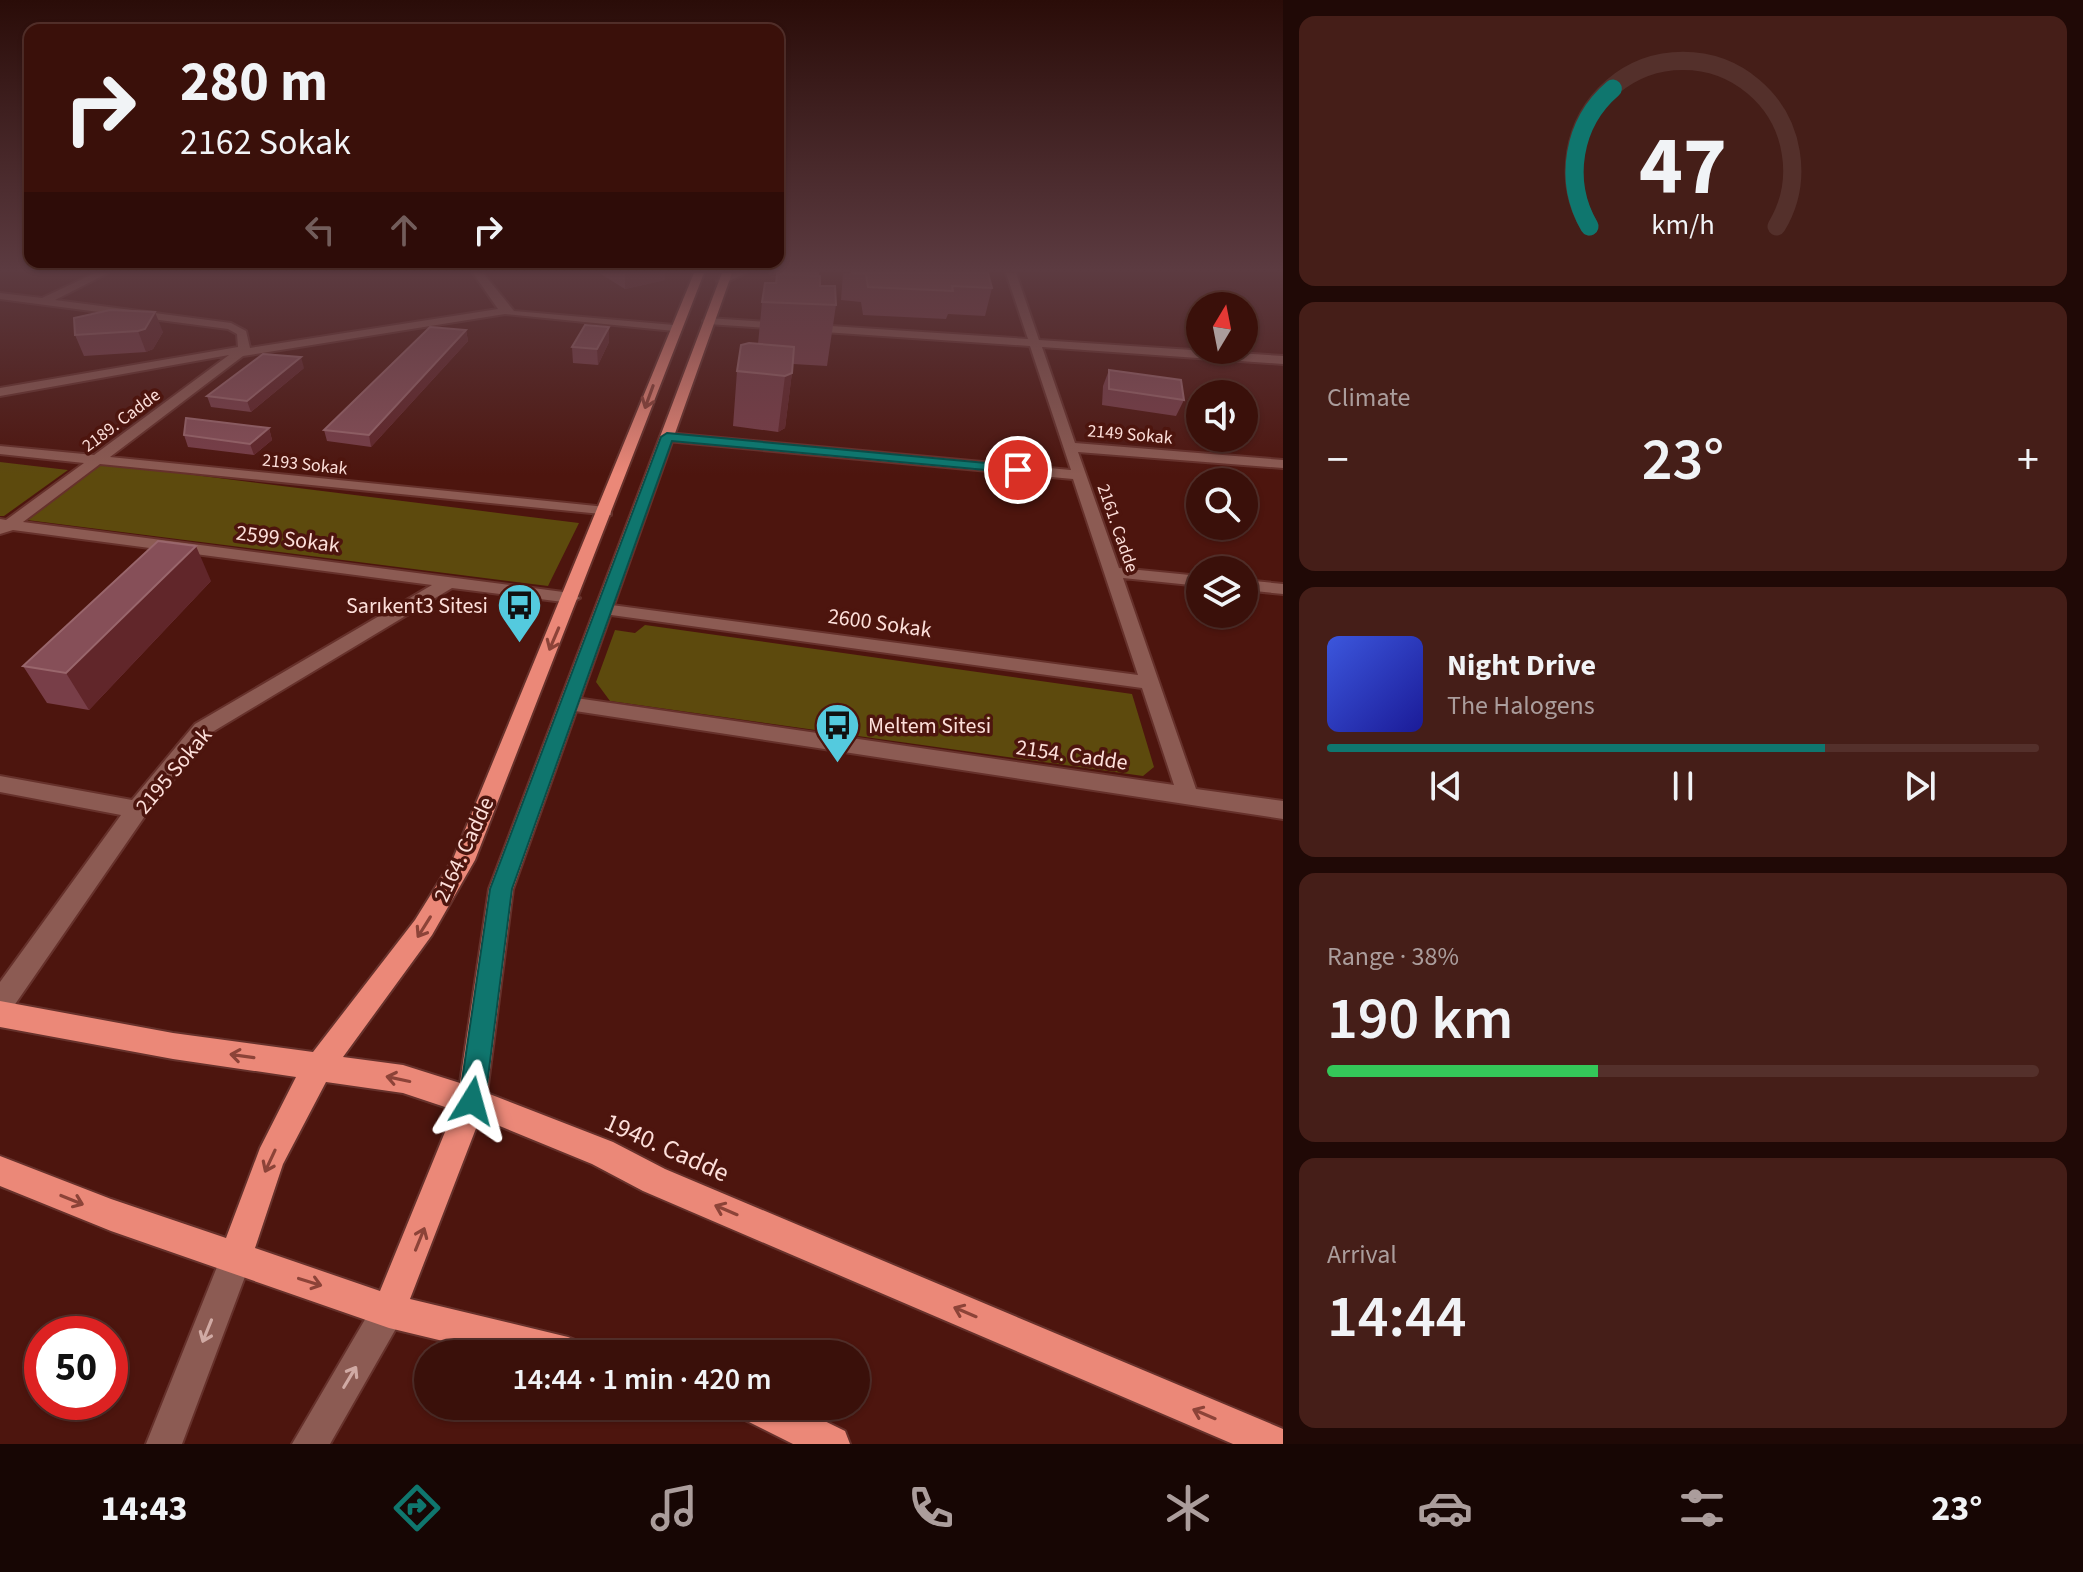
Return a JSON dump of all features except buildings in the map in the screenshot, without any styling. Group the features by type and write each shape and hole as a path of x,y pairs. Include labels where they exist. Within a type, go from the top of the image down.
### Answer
{"main road":[{"name":"2164. Cadde","path":"236,1258 251,1202 285,1129 319,1067 420,934 455,877 606,512 669,340"},
{"name":"2164. Cadde","path":"389,1311 472,1101 501,889 701,340"},
{"name":"1940. Cadde","path":"0,1014 173,1046 403,1079 472,1101 602,1153 654,1180 1276,1444"},
{"path":"0,1171 111,1215 389,1311 510,1340"},
{"path":"784,1420 832,1444"}],"street":[{"path":"242,340 243,348"},
{"path":"0,392 291,340"},
{"path":"996,340 1283,360"},
{"name":"2161. Cadde","path":"1035,343 1188,796"},
{"name":"2189. Cadde","path":"3,527 97,461 243,348"},
{"path":"667,437 1080,475"},
{"name":"2149 Sokak","path":"1070,447 1283,464"},
{"name":"2193 Sokak","path":"0,450 606,512"},
{"name":"2599 Sokak","path":"3,527 571,598"},
{"path":"1112,572 1186,580"},
{"name":"2195 Sokak","path":"0,1004 137,810 202,729 451,581"},
{"path":"1258,586 1283,589"},
{"name":"2600 Sokak","path":"604,609 1150,683"},
{"name":"2154. Cadde","path":"569,704 1283,810"},
{"path":"0,784 137,810"},
{"name":"2164. Cadde","path":"164,1444 236,1258"},
{"name":"2164. Cadde","path":"310,1444 389,1311"}],"shaded area":[{"path":"0,462 68,470 0,516"},
{"path":"115,465 579,523 548,586 27,520 99,466"},
{"path":"645,625 1132,694 1154,767 1143,776 610,701 596,682 615,630 635,633"}],"place":[{"name":"Sarıkent3 Sitesi","path":"519,644"},
{"name":"Meltem Sitesi","path":"837,764"}],"route":[{"path":"472,1101 501,889 667,437 1018,470"}]}
